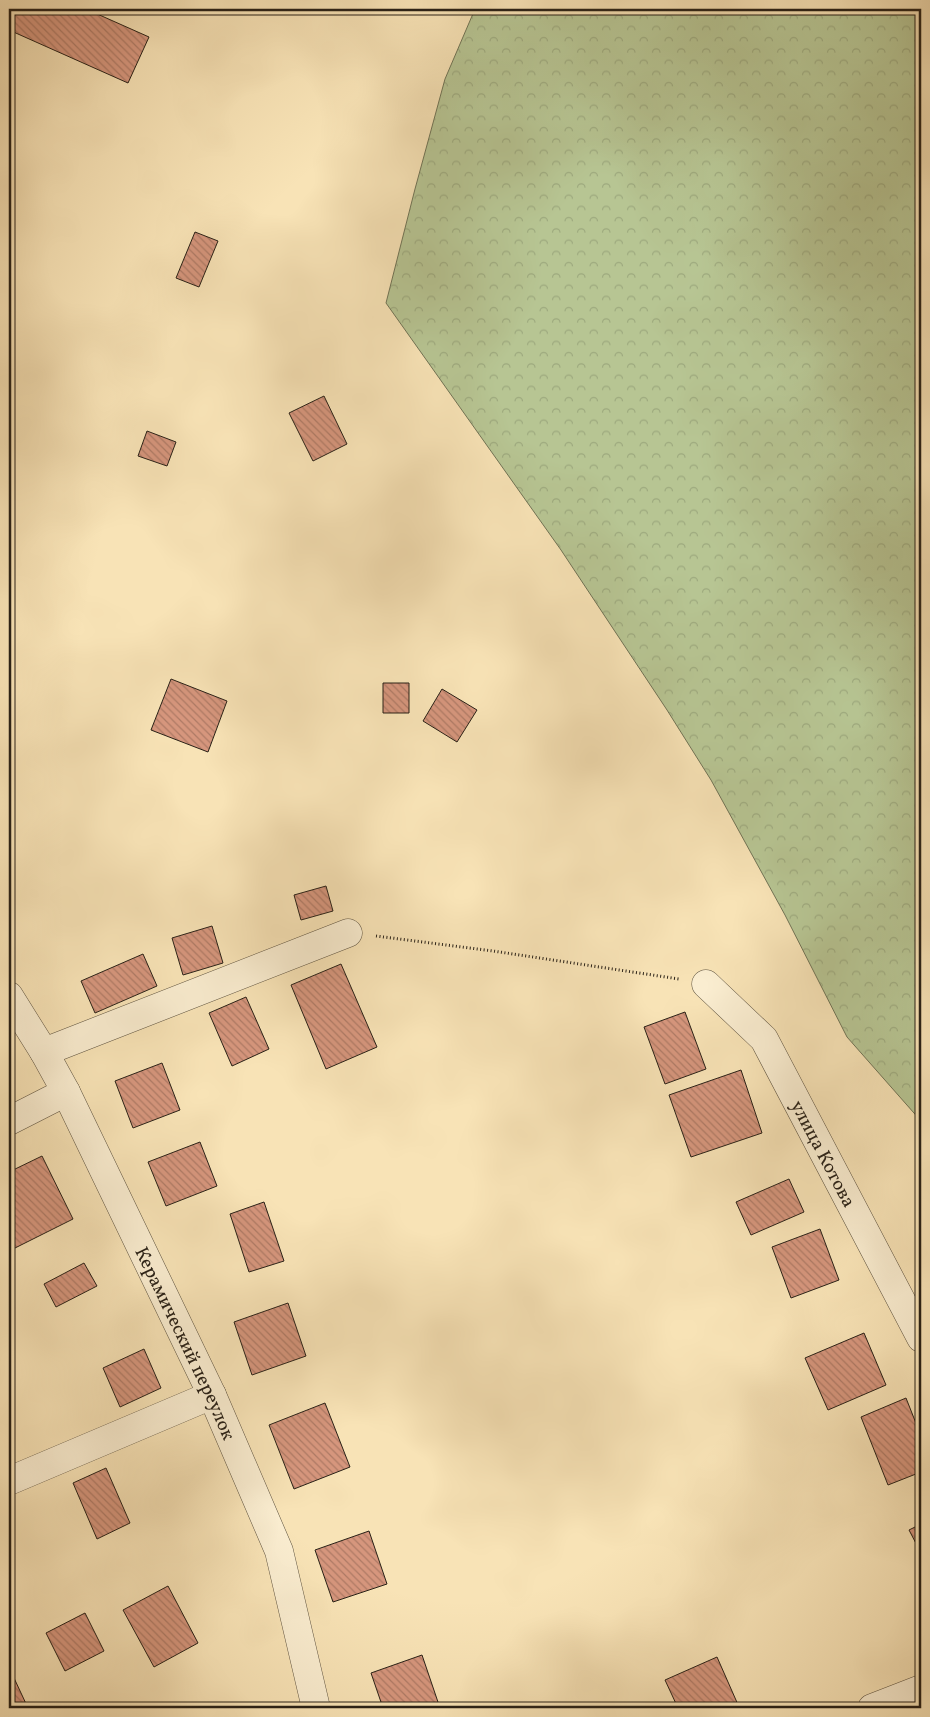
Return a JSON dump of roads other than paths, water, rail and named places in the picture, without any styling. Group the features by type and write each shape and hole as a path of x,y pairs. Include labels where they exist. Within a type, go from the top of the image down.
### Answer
{"street":[{"path":"44,1052 348,933"},
{"name":"улица Котова","path":"706,984 764,1039 921,1338"},
{"name":"Керамический переулок","path":"9,996 44,1052 66,1092 212,1395 279,1551 316,1708"},
{"path":"9,1121 66,1092"},
{"path":"9,1481 212,1395"},
{"path":"872,1708 921,1689"}]}
